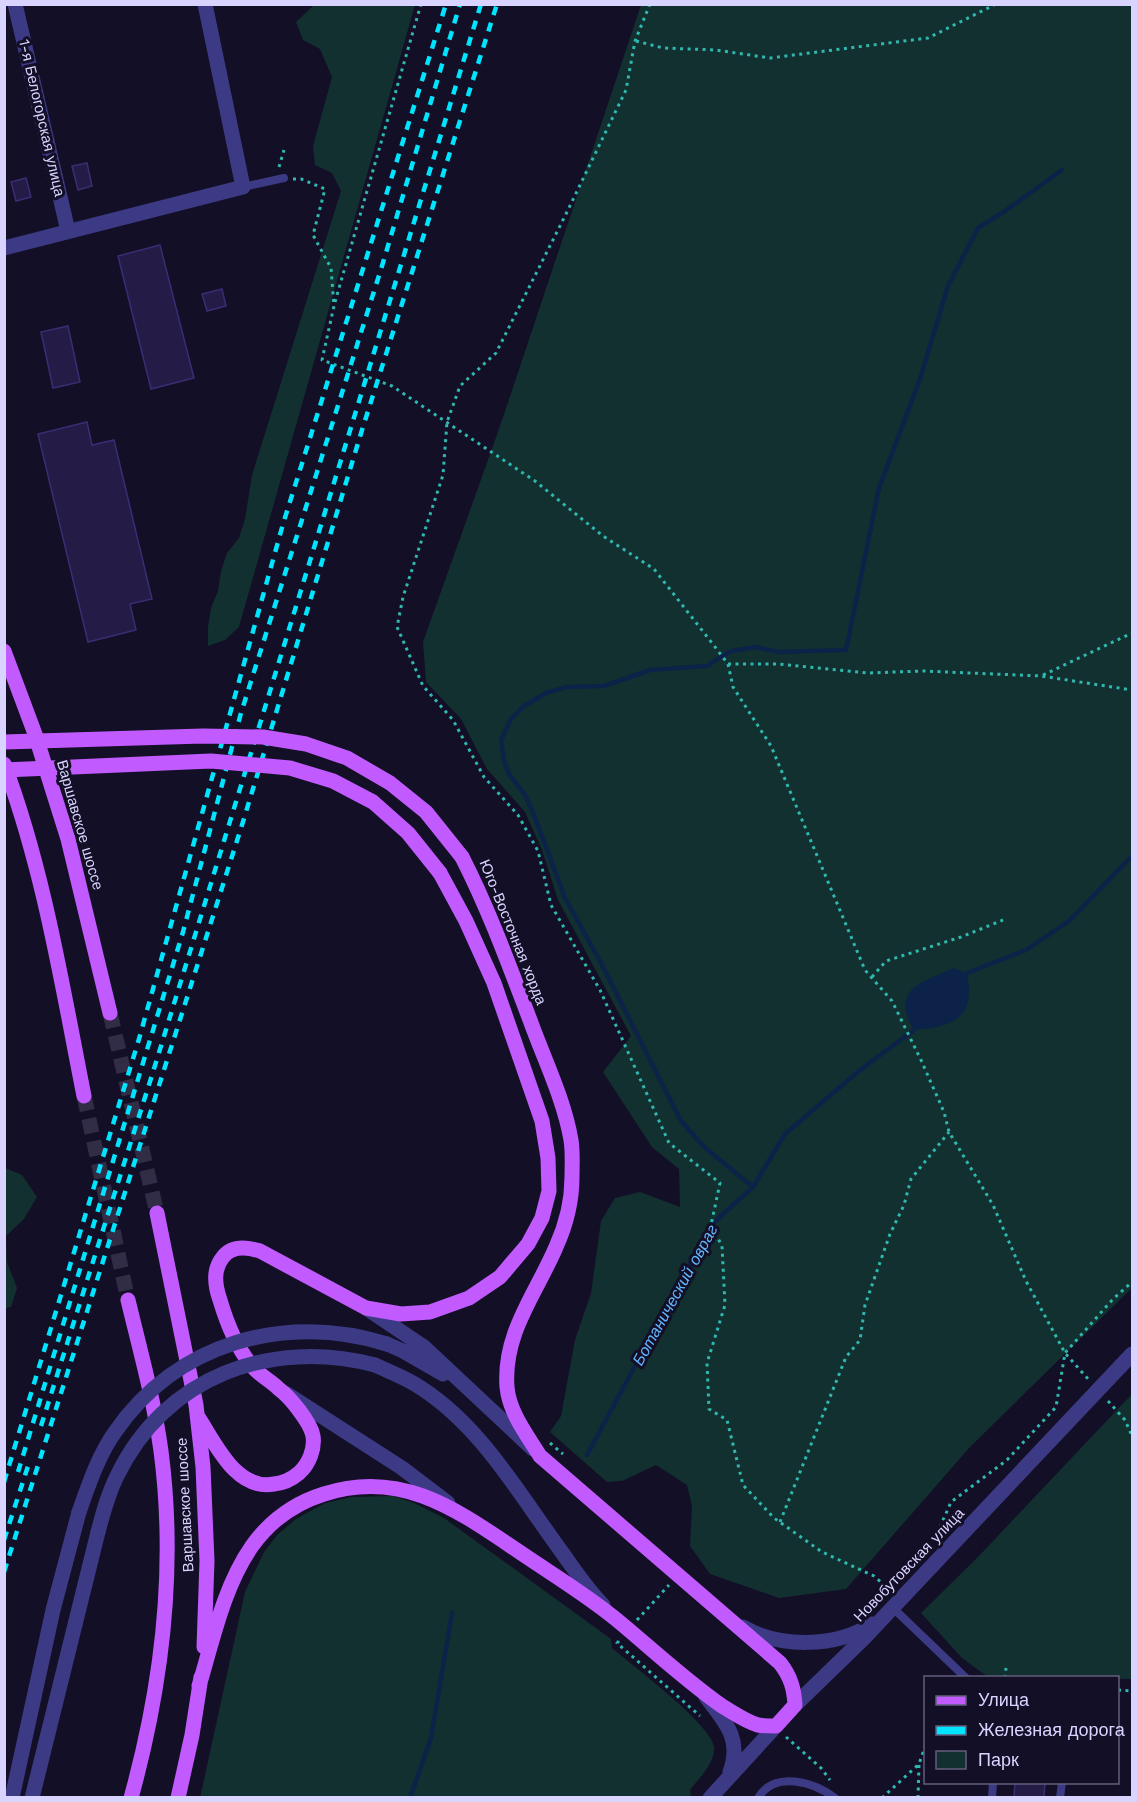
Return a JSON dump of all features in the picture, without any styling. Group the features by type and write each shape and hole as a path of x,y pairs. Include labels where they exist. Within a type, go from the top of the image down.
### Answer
{"main road":[{"name":"Варшавское шоссе","path":"4,651 35,734 68,839 110,1012"},
{"name":"Юго-Восточная хорда","path":"4,742 203,736 263,737 306,744 347,758 390,783 426,812 462,857 480,892 560,1100 571,1141 572,1179 567,1218 556,1249 519,1322 509,1353 507,1388 518,1421 540,1456 726,1615 787,1672 794,1690 795,1705"},
{"path":"4,770 211,761 290,768 333,781 373,802 408,833 440,873 466,921 494,983 542,1121 548,1158 549,1191 542,1218 528,1244 500,1277 477,1293 430,1312 401,1314 366,1308 260,1251 239,1248 229,1251 222,1257 216,1268 215,1278 233,1336 253,1367 265,1380 279,1389 308,1423 313,1434 314,1443 301,1472 280,1483 266,1486 254,1484 232,1467 198,1417"},
{"path":"4,764 32,850 51,931 84,1096"},
{"name":"Варшавское шоссе","path":"157,1213 198,1417 207,1517 204,1647 192,1735 178,1797"},
{"name":"Варшавское шоссе","path":"128,1300 155,1412 161,1451 166,1519 165,1601 161,1642 150,1720 131,1797"},
{"path":"199,1686 218,1622 239,1569 251,1547 279,1517 316,1496 357,1486 377,1486 398,1488 421,1495 461,1514 616,1620 703,1693 744,1720 760,1726 780,1729"},
{"name":"Новобутовская улица","path":"780,1729 795,1705"}],"street":[{"name":"1-я Белогорская улица","path":"15,4 68,231"},
{"path":"4,248 243,187 205,4"},
{"path":"366,1308 424,1347 540,1456"},
{"path":"12,1797 51,1621 80,1512 97,1462 126,1416 162,1382 199,1357 237,1341 286,1332 310,1331 364,1337 387,1344 436,1369 478,1398"},
{"name":"Новобутовская улица","path":"795,1705 889,1602 1132,1354"},
{"path":"32,1797 98,1533 107,1501 118,1475 134,1448 160,1416 194,1389 211,1379 245,1365 288,1357 334,1356 375,1365 411,1381 466,1425 492,1455 579,1577 616,1620"},
{"path":"279,1389 402,1468 461,1514"},
{"path":"726,1615 755,1634 770,1639 810,1642 846,1636 864,1629 889,1602"},
{"path":"703,1693 731,1733 735,1747 729,1775"},
{"name":"Новобутовская улица","path":"710,1797 729,1775 780,1729"}],"lane":[{"path":"243,187 284,178"},
{"path":"889,1602 965,1676"},
{"path":"758,1797 763,1790 777,1782 801,1782 817,1786 835,1797"}],"path":[{"path":"421,4 334,306 322,360 392,386 535,481 603,536 654,569 728,664 733,687 771,746 866,970 892,1001 944,1112 949,1132 993,1205 1026,1281 1065,1353 1125,1420 1132,1436"},
{"path":"650,4 635,41 626,90 567,212 496,353 460,386 447,422 443,475 403,597 397,627 423,686 453,720 484,777 518,815 538,851 551,905 600,990 669,1143 720,1183 711,1225 722,1246 725,1305 707,1363 709,1409 727,1420 743,1485 780,1522 822,1552 874,1576 890,1590 889,1602"},
{"path":"635,41 663,48 716,51 770,58 928,38 996,4"},
{"path":"284,150 279,169 284,178 301,180 325,189 313,235 331,268 334,306"},
{"path":"1041,676 1132,633"},
{"path":"728,664 777,664 868,673 923,670 1041,676 1132,690"},
{"path":"872,977 886,962 962,937 1003,920"},
{"path":"780,1522 846,1357 860,1340 865,1305 890,1234 904,1205 911,1179 949,1132"},
{"path":"930,1550 951,1502 1007,1460 1056,1407 1065,1353 1113,1299 1132,1282"},
{"path":"550,1442 567,1458"},
{"path":"679,1574 617,1643 702,1717"},
{"path":"1005,1676 1006,1668"},
{"path":"780,1729 832,1782"},
{"path":"918,1797 919,1764 924,1750"},
{"path":"882,1797 919,1764"}],"green space":[{"path":"314,5 415,5 239,627 225,640 208,646 211,608 218,591 221,571 227,553 239,538 245,519 252,475 341,191 332,173 315,165 313,146 332,77 320,49 303,40 296,22"},
{"path":"641,5 1132,5 1132,1288 970,1447 846,1589 779,1598 710,1574 690,1546 692,1506 687,1485 656,1465 622,1481 607,1482 550,1432 561,1416 575,1340 591,1293 601,1221 615,1198 640,1192 680,1207 679,1169 652,1147 603,1072 631,1036 558,900 542,850 525,812 487,769 461,719 426,682 423,642 499,429"},
{"path":"5,1168 22,1175 37,1197 24,1219 6,1236 7,1262 17,1288 11,1307 5,1308"},
{"path":"1132,1394 1132,1679 1119,1679 1119,1676 987,1676 962,1658 921,1613 977,1558"},
{"path":"393,1496 412,1502 444,1518 611,1639 612,1648 686,1710 710,1737 714,1747 709,1765 690,1790 691,1797 200,1798 245,1592 264,1552 277,1535 296,1519 325,1503 352,1497"}],"water":[{"path":"954,968 967,973 969,988 965,1010 951,1023 914,1030 907,1016 905,1005 907,996 921,983"}],"building":[{"path":"87,163 92,186 78,190 72,166"},
{"path":"26,178 31,197 16,201 11,182"},
{"path":"160,245 194,378 151,389 118,256"},
{"path":"222,289 226,306 207,311 202,294"},
{"path":"68,326 80,382 53,388 41,332"},
{"path":"87,422 92,445 114,440 152,599 130,604 136,630 88,642 38,434"},
{"path":"1015,1784 1045,1784 1044,1797 1014,1797"}],"waterway":[{"path":"753,1187 703,1146 681,1121 601,963 565,898 525,795 509,774 504,761 501,740 511,719 524,706 546,693 567,687 604,686 650,670 707,666 732,651 755,647 779,652 846,650 879,488 920,379 948,286 978,228 1062,170"},
{"path":"967,973 1026,950 1069,921 1132,856"},
{"name":"Ботанический овраг","path":"587,1455 711,1225 753,1187 785,1134 860,1070 914,1030"},
{"name":"Ботанический овраг","path":"410,1798 431,1738 452,1613"}],"tunnel":[{"path":"110,1013 157,1213"},
{"path":"84,1096 128,1300"}],"railway":[{"path":"4,1482 139,1039 283,524 446,4"},
{"path":"18,1472 183,932 241,713 382,266 460,4"},
{"path":"41,1426 153,1072 481,4"},
{"path":"4,1572 242,825 362,430 497,4"},
{"path":"4,1540 29,1463"}]}
